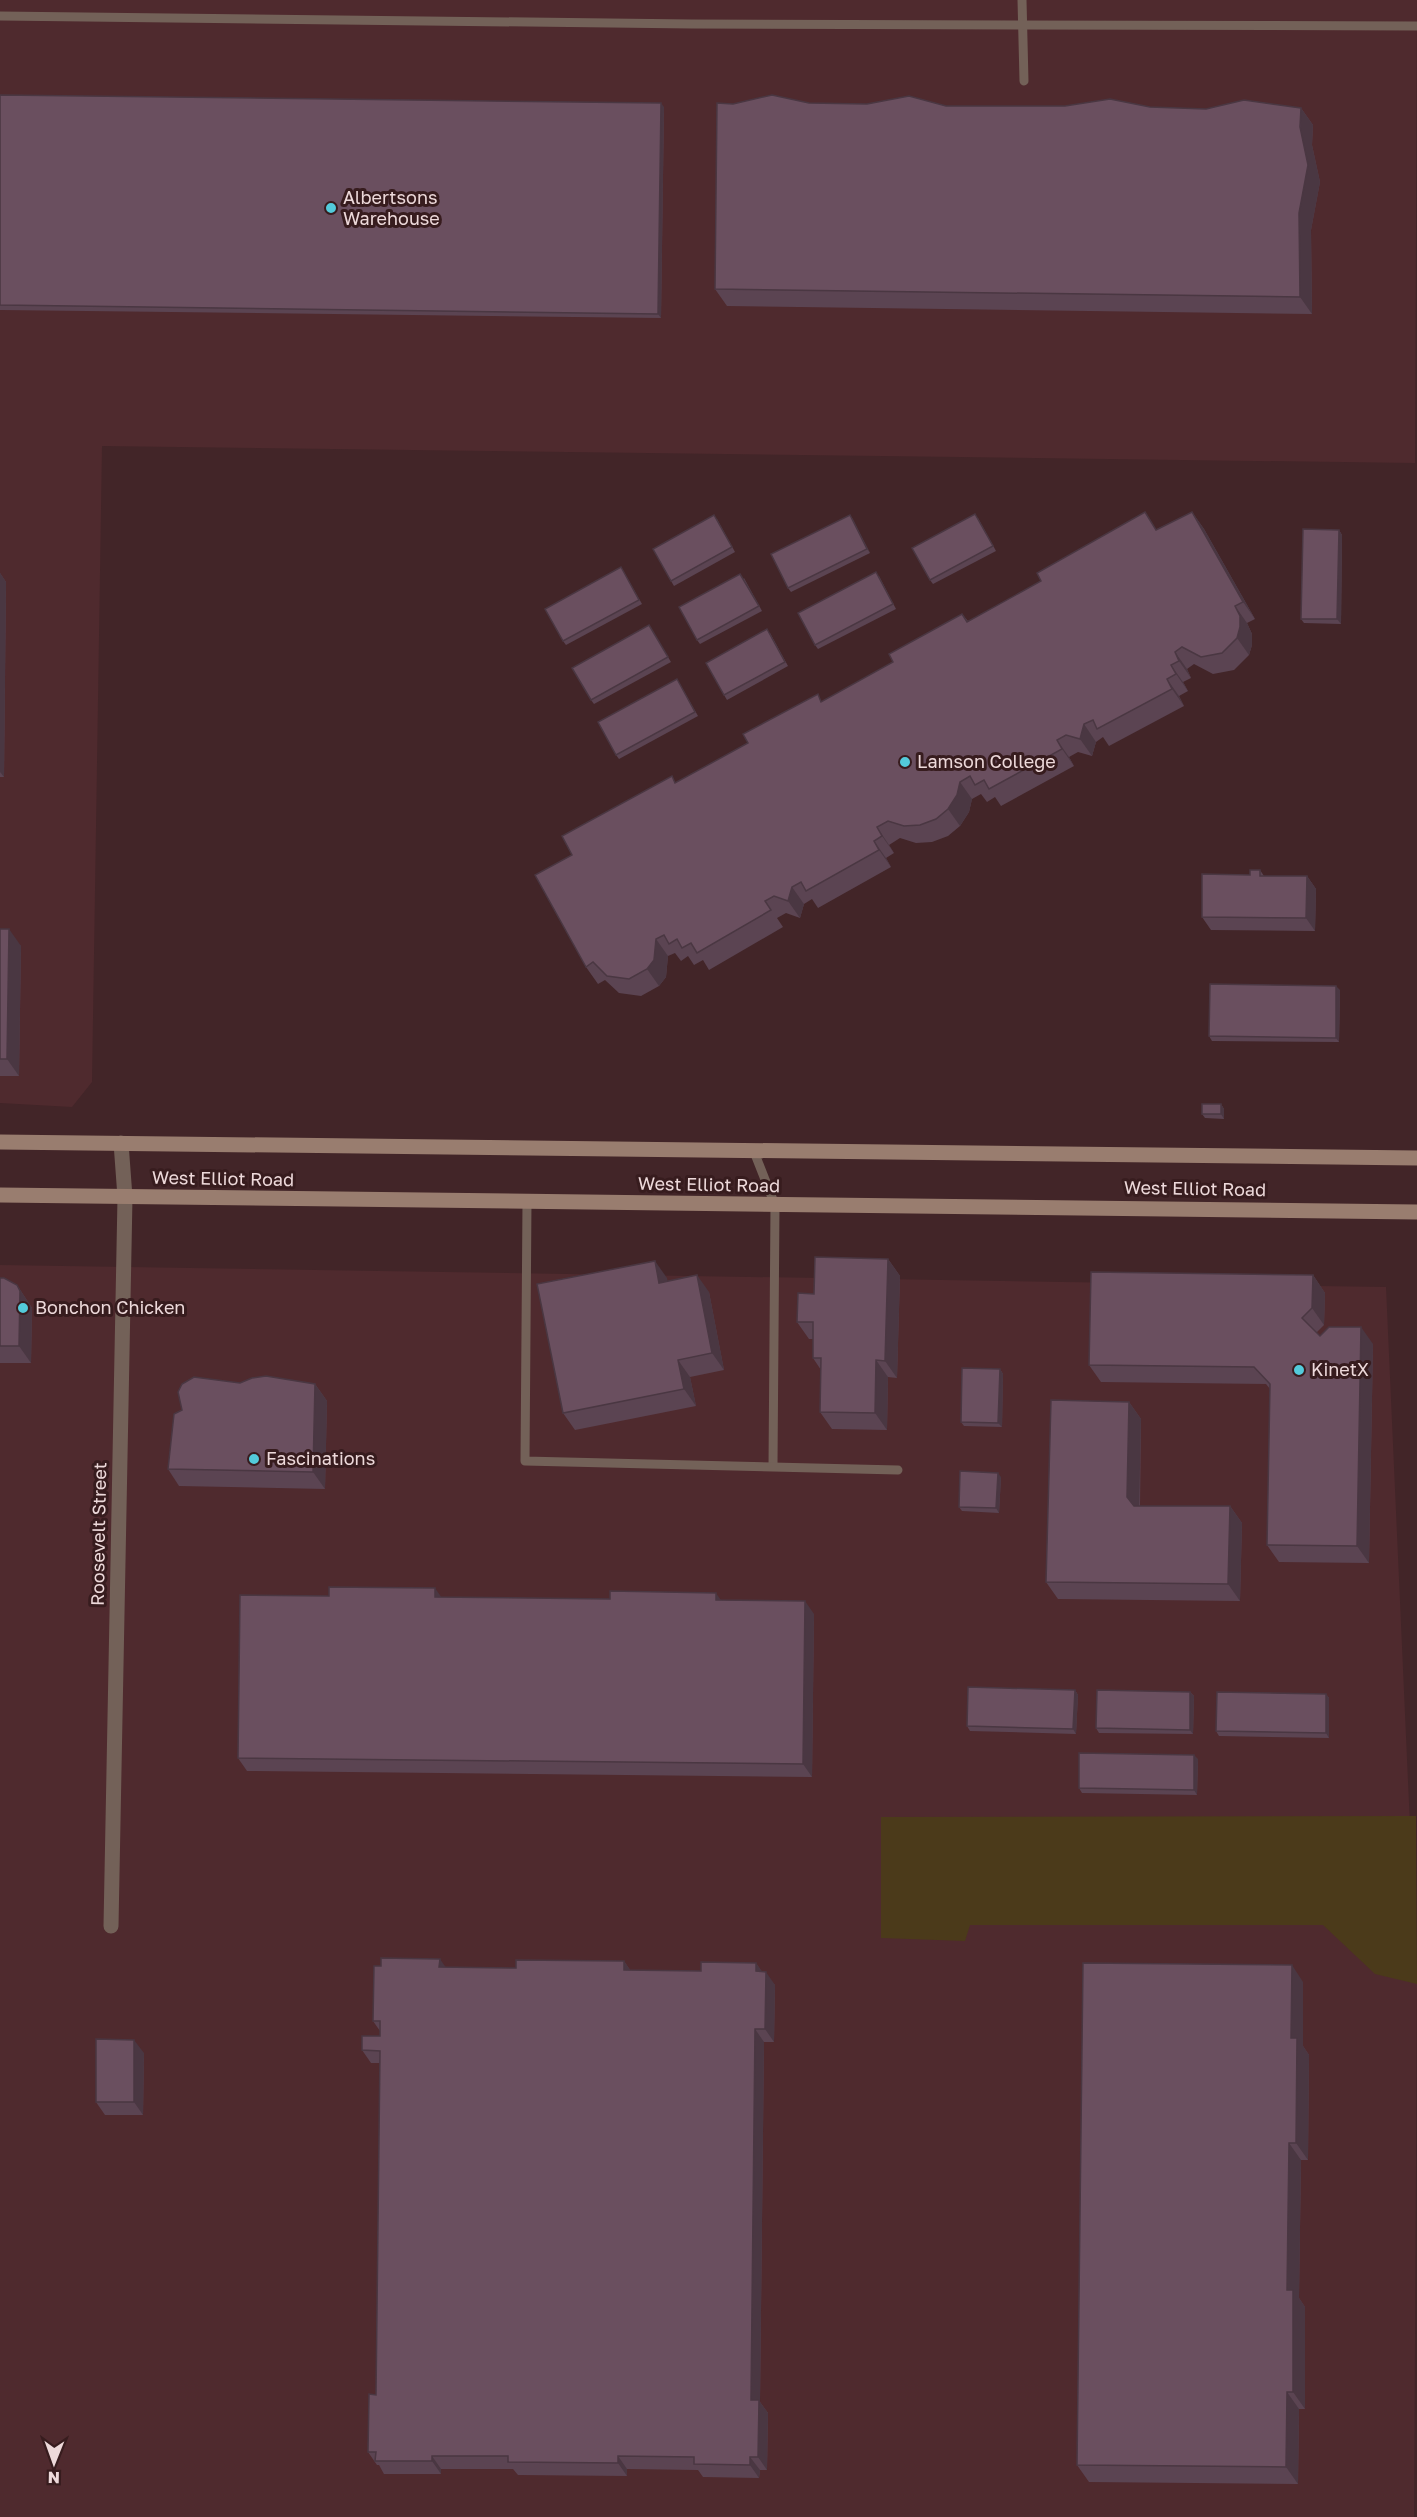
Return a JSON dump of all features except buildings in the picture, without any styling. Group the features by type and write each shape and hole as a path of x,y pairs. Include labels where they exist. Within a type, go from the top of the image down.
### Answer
{"main road":[{"name":"West Elliot Road","path":"0,1142 1417,1158"},
{"name":"West Elliot Road","path":"0,1195 1417,1212"}],"street":[{"name":"Roosevelt Street","path":"111,1926 125,1197 121,1143"}],"lane":[{"path":"1022,0 1024,81"},
{"path":"0,16 692,24 1417,26"},
{"path":"753,1149 775,1205 773,1466"},
{"path":"527,1202 525,1461 898,1470"}],"shaded area":[{"path":"0,0 1417,0 1415,463 102,446 92,1082 72,1107 0,1103"},
{"path":"0,1265 1386,1287 1417,1983 1414,2517 0,2517"},
{"path":"1416,1816 1417,1984 1375,1974 1323,1925 970,1925 965,1941 881,1938 881,1817"}],"place":[{"name":"Albertsons Warehouse","path":"331,208"},
{"name":"Lamson College","path":"905,762"},
{"name":"Bonchon Chicken","path":"23,1308"},
{"name":"KinetX","path":"1299,1370"},
{"name":"Fascinations","path":"254,1459"}]}
